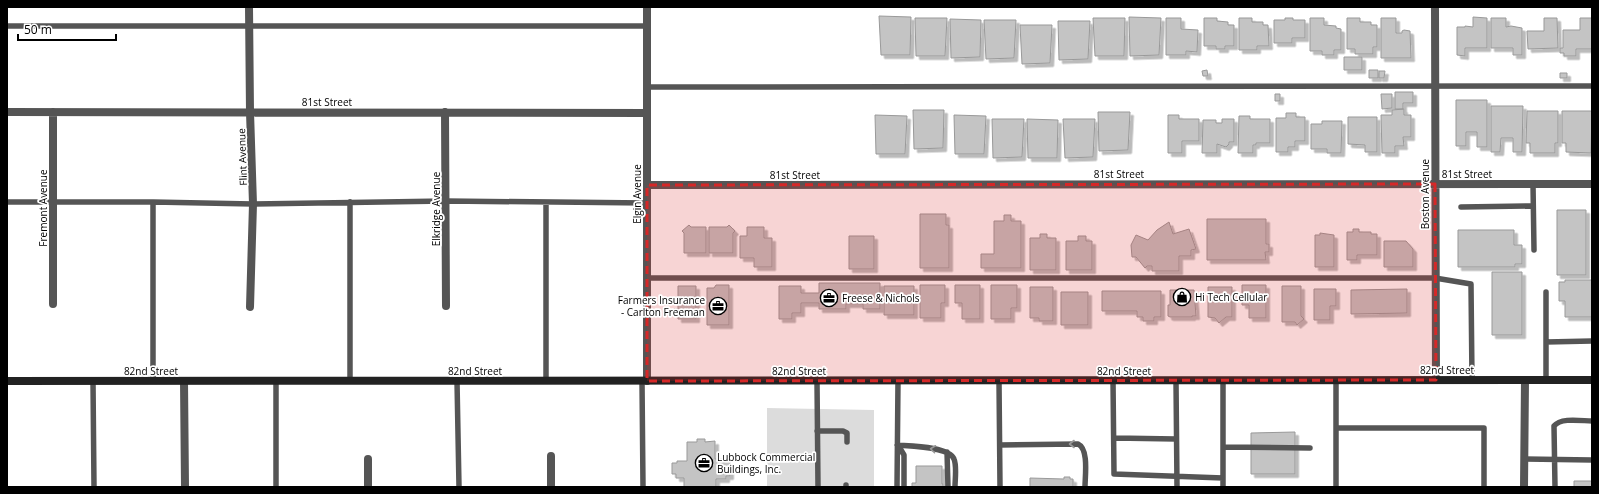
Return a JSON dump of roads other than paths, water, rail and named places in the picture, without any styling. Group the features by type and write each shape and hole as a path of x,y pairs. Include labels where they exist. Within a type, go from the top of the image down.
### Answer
{"main road":[{"name":"82nd Street","path":"7,381 1592,380"}],"street":[{"name":"Flint Avenue","path":"249,7 250,112 254,204 250,307"},
{"name":"Elgin Avenue","path":"644,381 647,278 647,7"},
{"name":"Boston Avenue","path":"1435,7 1436,380"},
{"name":"81st Street","path":"7,112 647,113"},
{"name":"Fremont Avenue","path":"53,112 53,304"},
{"name":"Elkridge Avenue","path":"446,112 446,306"},
{"name":"81st Street","path":"647,185 1592,184"},
{"path":"1524,487 1525,380"},
{"path":"184,381 185,487"},
{"path":"551,456 551,487"},
{"path":"368,459 368,487"}],"lane":[{"path":"7,26 647,26"},
{"path":"647,87 1592,86"},
{"path":"1533,184 1534,250"},
{"path":"7,202 53,201 254,204 446,201 647,203"},
{"path":"153,202 153,381"},
{"path":"350,202 350,381"},
{"path":"546,202 546,381"},
{"path":"1461,207 1533,206"},
{"path":"647,278 1435,278 1471,284 1472,380"},
{"path":"1546,292 1546,380"},
{"path":"1546,342 1592,341"},
{"path":"1113,380 1114,474 1223,478"},
{"path":"1223,380 1223,487"},
{"path":"1336,380 1336,487"},
{"path":"93,381 94,487"},
{"path":"276,381 276,487"},
{"path":"458,381 459,487"},
{"path":"642,487 644,381"},
{"path":"817,381 818,487"},
{"path":"897,487 898,381"},
{"path":"999,381 1000,487"},
{"path":"1176,381 1177,487"},
{"path":"1555,487 1554,428 1556,424 1562,422 1592,421"},
{"path":"1336,428 1484,428 1484,487"},
{"path":"817,431 843,431 847,433 847,442"},
{"path":"1114,438 1176,439"},
{"path":"897,444 940,449 947,452 954,459 955,487"},
{"path":"897,444 904,455 904,487"},
{"path":"1000,444 1078,444 1082,446 1085,450 1085,487"},
{"path":"1223,447 1310,448"},
{"path":"947,452 948,487"},
{"path":"1525,459 1592,460"}],"place":[{"name":"Hi Tech Cellular","path":"1182,297"},
{"name":"Freese & Nichols","path":"829,298"},
{"name":"Farmers Insurance - Carlton Freeman","path":"718,306"},
{"name":"Lubbock Commercial Buildings, Inc.","path":"704,463"}]}
